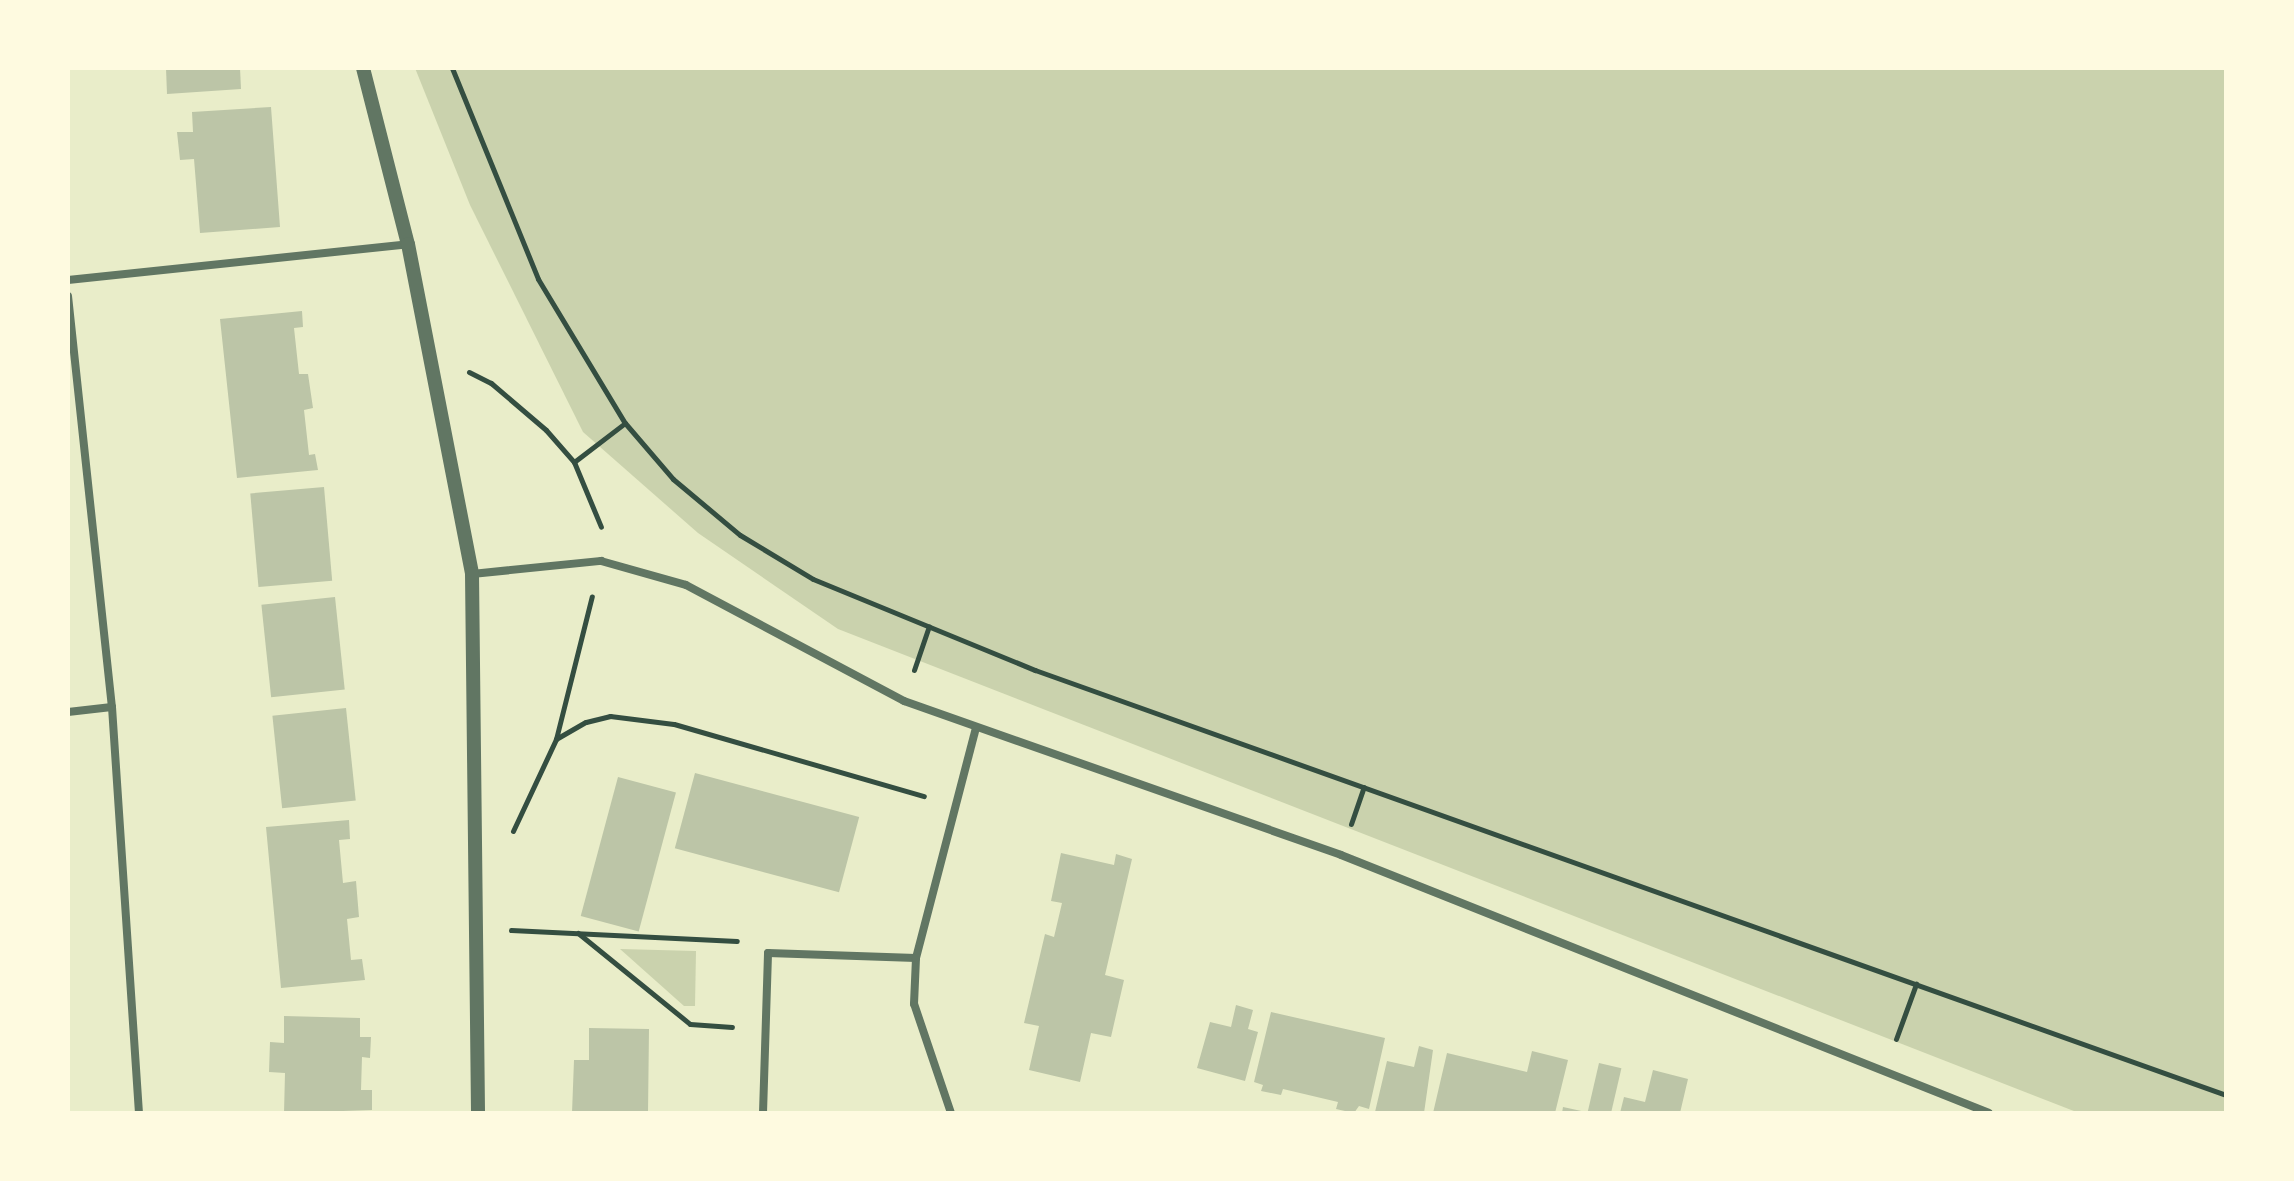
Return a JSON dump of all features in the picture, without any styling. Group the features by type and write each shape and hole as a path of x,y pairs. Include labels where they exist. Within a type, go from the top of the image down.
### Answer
{"street":[{"path":"363,68 408,244 472,574 478,1113"},
{"path":"68,280 408,244"},
{"path":"68,296 112,707 139,1113"},
{"path":"472,574 601,561 686,585 904,701 1341,855 1885,1069 1989,1113"},
{"path":"68,712 112,707"},
{"path":"951,1113 914,1004 916,958 976,728"},
{"path":"763,1113 768,953 916,958"}],"path":[{"path":"452,68 538,279 625,423 673,479 740,535 813,579 1035,670 2226,1095"},
{"path":"433,370 465,370 491,383 546,430 574,462 601,523 601,561 556,739 515,830 474,876"},
{"path":"574,462 625,423"},
{"path":"904,701 929,626"},
{"path":"556,739 586,722 610,716 674,724 956,805"},
{"path":"474,929 770,943 768,953"},
{"path":"576,932 690,1024 765,1029"},
{"path":"1885,1069 1916,984"}],"green space":[{"path":"415,68 2226,68 2226,1113 2079,1113 838,629 698,533 583,432 470,205"},
{"path":"620,949 696,951 695,1006 684,1006"}],"building":[{"path":"166,68 240,68 241,89 167,94"},
{"path":"271,107 280,227 200,233 194,159 180,160 177,132 193,132 192,112"},
{"path":"302,311 303,327 294,328 299,374 308,374 313,408 304,410 309,455 315,454 318,470 237,478 220,319"},
{"path":"324,487 332,581 258,587 250,493"},
{"path":"335,597 345,689 271,697 261,605"},
{"path":"346,708 356,800 282,808 272,716"},
{"path":"695,773 859,817 839,892 675,848"},
{"path":"618,777 676,793 639,932 581,916"},
{"path":"349,820 350,839 339,840 343,883 356,881 359,917 347,919 351,960 362,959 365,980 281,988 266,827"},
{"path":"1061,853 1114,865 1116,854 1132,859 1105,975 1124,980 1111,1037 1091,1033 1080,1082 1029,1070 1039,1026 1024,1023 1045,934 1054,937 1062,903 1051,901"},
{"path":"1236,1005 1253,1010 1248,1029 1258,1032 1245,1081 1197,1068 1210,1022 1231,1027"},
{"path":"1271,1012 1385,1038 1369,1109 1359,1106 1354,1113 1336,1109 1338,1102 1283,1089 1281,1095 1261,1091 1263,1085 1254,1082"},
{"path":"284,1016 360,1018 360,1037 371,1037 370,1058 362,1057 361,1090 372,1090 372,1110 284,1113 285,1073 269,1072 270,1042 284,1043"},
{"path":"589,1028 649,1029 648,1113 572,1113 574,1060 589,1060"},
{"path":"1419,1046 1433,1050 1424,1113 1375,1112 1387,1061 1414,1067"},
{"path":"1532,1051 1568,1060 1555,1113 1433,1113 1447,1053 1527,1072"},
{"path":"1599,1063 1621,1068 1611,1113 1588,1113"},
{"path":"1653,1070 1688,1079 1680,1113 1620,1113 1624,1097 1645,1102"},
{"path":"1563,1107 1586,1112 1586,1113 1562,1113"}]}
